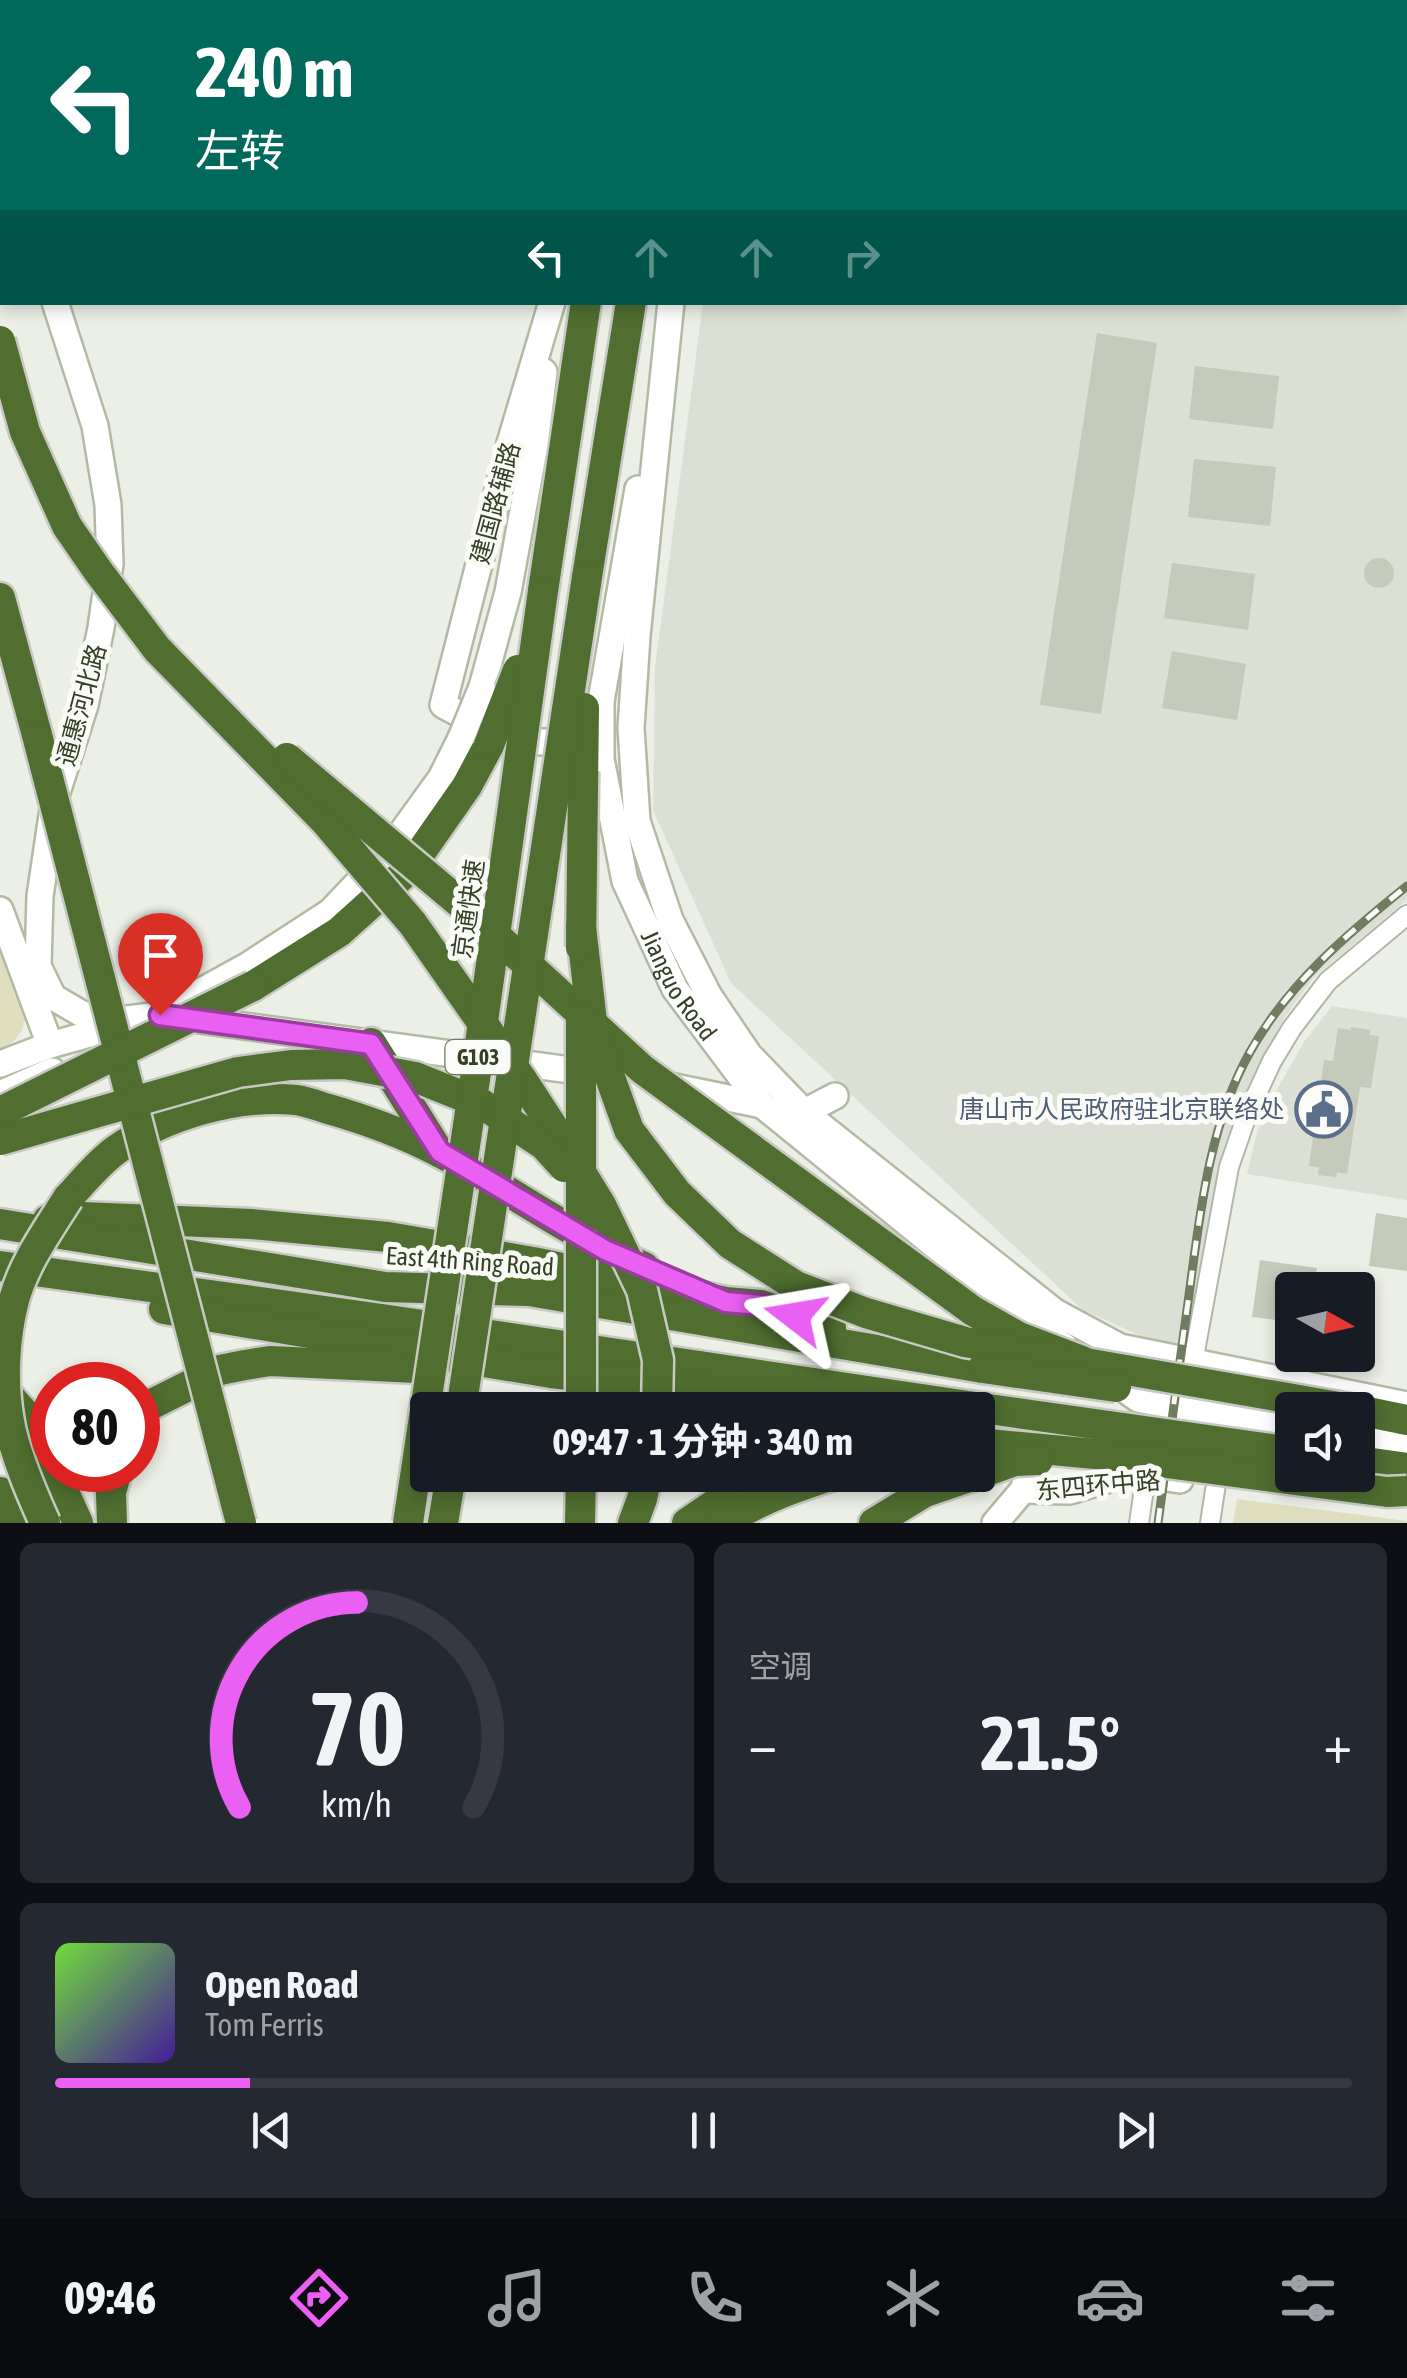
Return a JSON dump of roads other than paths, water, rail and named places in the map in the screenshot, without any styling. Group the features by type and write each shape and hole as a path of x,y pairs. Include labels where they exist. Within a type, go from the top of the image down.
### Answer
{"highway":[{"name":"京通快速","path":"408,1523 586,305"},
{"name":"G103","path":"464,1392 631,305"},
{"path":"623,353 639,305"},
{"path":"0,340 26,432 67,526 98,572 157,649 325,822 413,924 521,1078 600,1205 642,1290 658,1360 658,1392"},
{"path":"581,1392 582,927 588,577"},
{"path":"0,1112 253,986 339,932 409,869 467,786 475,742 510,694 542,591"},
{"path":"0,598 242,1523"},
{"path":"157,649 460,903 642,1068 973,1311 1019,1336 1082,1361"},
{"path":"582,927 594,1030 629,1130 677,1193 730,1244 796,1286 866,1314 965,1342 1275,1395"},
{"path":"371,1044 440,1152"},
{"path":"0,1140 238,1072 345,1064 415,1077 482,1104 544,1145 600,1205"},
{"path":"45,1523 30,1491 9,1424 5,1359 14,1298 33,1254 68,1198 91,1172 115,1151 160,1124 208,1108 252,1101 297,1100 391,1130 440,1152 605,1250 726,1302"},
{"path":"0,1224 82,1217 252,1224 388,1237 726,1302 761,1305 932,1360"},
{"name":"East 4th Ring Road","path":"0,1224 386,1287 528,1290 932,1360 1275,1410"},
{"path":"0,1269 59,1290 551,1373 725,1392"},
{"path":"0,1269 382,1318 865,1392"},
{"path":"160,1400 220,1370 270,1361 551,1373"},
{"path":"0,1386 30,1425"},
{"path":"995,1412 1275,1450"},
{"path":"1375,1415 1407,1424"},
{"path":"1375,1421 1407,1424"},
{"path":"995,1445 1387,1492 1407,1489"},
{"path":"995,1475 1019,1476 1127,1462"},
{"path":"1375,1463 1407,1468"},
{"path":"995,1467 1019,1476"},
{"path":"227,1473 233,1523"},
{"path":"0,1492 17,1523"},
{"path":"64,1492 78,1523"},
{"path":"111,1492 112,1523"},
{"path":"443,1523 448,1492"},
{"path":"580,1523 581,1492"},
{"path":"633,1523 643,1492"},
{"path":"687,1523 736,1492"},
{"path":"732,1518 786,1492"},
{"path":"874,1523 925,1492"}],"street":[{"name":"通惠河北路","path":"57,305 95,426 108,505 110,564 102,628 85,704 54,802 40,896 38,966 52,997 82,1014 120,1020 160,1015"},
{"name":"建国路辅路","path":"552,305 510,443 443,705 486,728 540,742 590,742 631,728"},
{"path":"0,1094 88,1054 160,1015 248,966 330,912 389,850 441,778 475,742 482,688 512,574 553,305"},
{"name":"Jianguo Road","path":"669,305 601,701 601,759 625,882 675,989 762,1105 795,1118 1024,1318 1043,1364 1047,1400 1038,1451 1019,1476 996,1523"},
{"path":"670,305 631,728 637,821 670,920 709,996 795,1118 1055,1312 1120,1347 1407,1404"},
{"path":"0,910 50,1044"},
{"path":"1194,1362 1229,1166 1272,1061 1328,981 1407,915"},
{"path":"0,1064 50,1044 160,1015 636,1078 762,1105"},
{"path":"795,1118 835,1096"},
{"path":"1024,1318 1138,1398 1275,1421"},
{"path":"1138,1398 1126,1414 1122,1434 1139,1523"},
{"path":"1375,1437 1407,1442"},
{"name":"东四环中路","path":"1019,1476 1070,1490 1113,1478 1127,1462 1167,1455 1275,1470"},
{"name":"东四环中路","path":"1127,1462 1216,1484 1262,1490 1275,1487"},
{"path":"1210,1523 1216,1484"},
{"name":"东四环中路","path":"1375,1484 1407,1489"}],"railway":[{"path":"1158,1523 1202,1201 1216,1139 1236,1080 1265,1027 1301,982 1407,886"}],"place":[{"name":"唐山市人民政府驻北京联络处","path":"1323,1109"}]}
